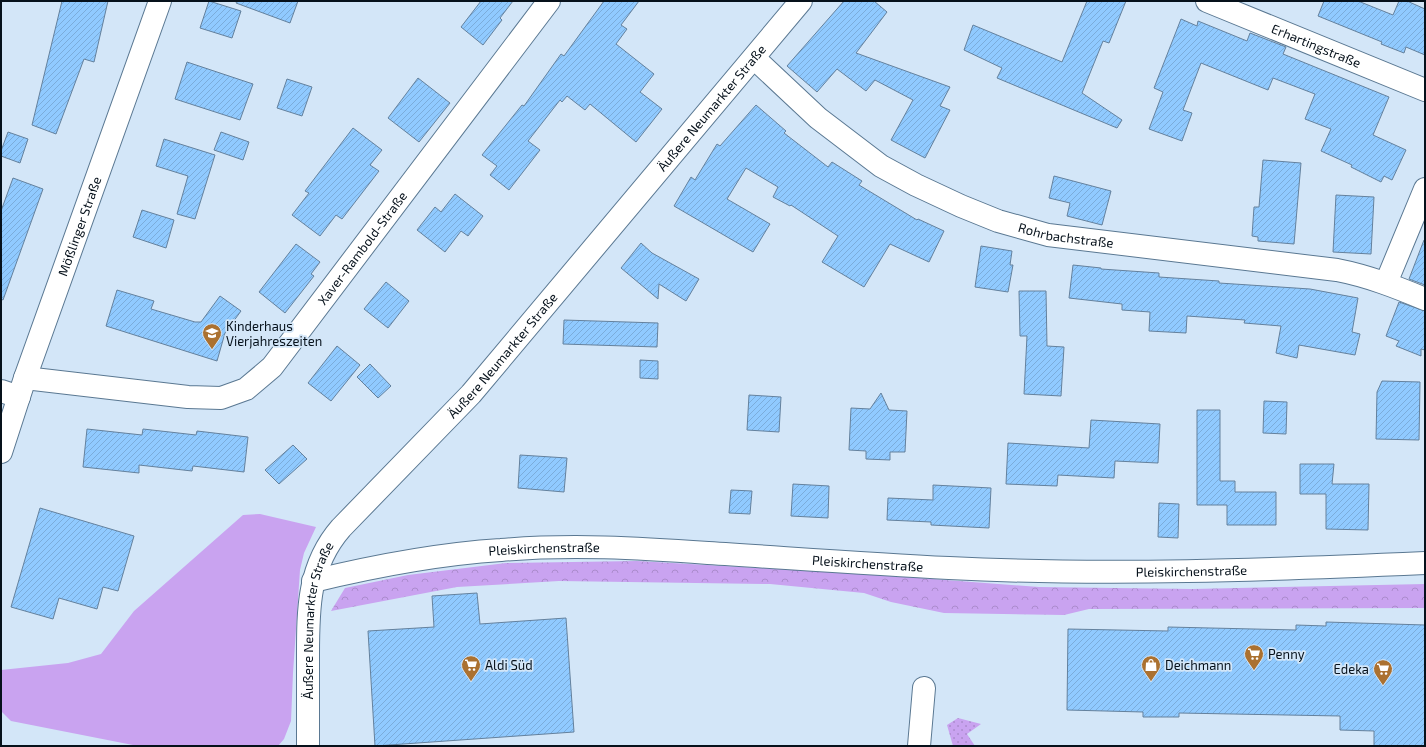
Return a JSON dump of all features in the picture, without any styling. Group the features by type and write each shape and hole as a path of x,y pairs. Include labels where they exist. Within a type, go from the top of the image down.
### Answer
{"street":[{"name":"Mößlinger Straße","path":"1,452 15,389 160,1"},
{"name":"Xaver-Rambold-Straße","path":"15,389 221,398 246,390 272,367 549,1"},
{"name":"Äußere Neumarkter Straße","path":"308,746 308,620 313,581 319,562 333,537 471,394 801,1"},
{"name":"Erhartingstraße","path":"1206,1 1425,90"},
{"name":"Rohrbachstraße","path":"754,58 818,118 881,166 935,194 998,221 1048,235 1338,270 1364,275 1425,299"},
{"path":"1386,283 1425,189"},
{"name":"Pleiskirchenstraße","path":"313,581 396,563 453,554 503,549 630,548 949,568 1058,572 1204,570 1425,563"},
{"path":"919,746 924,688"}],"green space":[{"path":"260,514 316,527 304,553 300,570 291,721 284,739 278,746 138,746 11,721 1,711 1,670 68,663 101,654 134,611 243,515"},
{"path":"637,561 867,574 1039,587 1192,589 1425,584 1425,608 1089,609 1064,615 944,613 891,602 864,593 770,584 559,581 457,587 331,611 345,588 408,575 506,563"},
{"path":"958,718 981,724 967,734 975,746 953,746 947,725"}],"building":[{"path":"62,1 108,1 94,62 84,59 56,134 32,125"},
{"path":"209,1 241,11 232,38 200,28"},
{"path":"237,1 298,1 290,23 236,3"},
{"path":"481,1 513,1 500,18 502,20 483,45 461,27"},
{"path":"604,1 639,1 621,25 627,29 616,44 654,74 640,92 662,109 636,142 590,104 585,110 567,96 562,102 560,100 528,141 540,150 509,190 490,175 497,166 482,155 522,105 524,106 561,54 564,56"},
{"path":"844,1 874,1 887,12 856,53 950,87 940,106 950,110 925,158 891,140 913,100 875,80 866,91 837,69 817,92 787,66"},
{"path":"1087,1 1126,1 1109,43 1103,41 1082,93 1122,120 1117,128 997,78 1002,68 964,50 973,25 1062,62"},
{"path":"1324,1 1358,1 1393,15 1399,1 1407,1 1425,9 1425,55 1406,47 1404,53 1381,44 1382,42 1318,16"},
{"path":"1181,19 1197,26 1198,21 1247,41 1250,33 1286,47 1283,54 1389,97 1373,135 1406,150 1392,180 1384,176 1381,182 1351,167 1352,165 1321,151 1331,129 1305,119 1315,94 1273,78 1268,90 1201,63 1183,110 1192,113 1182,141 1149,129 1163,92 1154,88"},
{"path":"187,62 253,84 240,120 175,99"},
{"path":"418,78 450,103 419,142 388,118"},
{"path":"287,79 312,87 302,116 277,108"},
{"path":"756,105 786,131 784,133 828,167 832,162 862,181 859,185 917,220 918,219 944,231 929,262 890,244 864,287 822,262 838,236 791,205 790,206 773,197 778,187 746,168 727,199 770,224 753,252 674,206 691,177 695,180 717,144 720,146"},
{"path":"353,128 382,150 370,165 379,171 342,219 336,215 320,236 292,215 309,193 305,191"},
{"path":"8,132 28,139 20,163 1,156 1,151"},
{"path":"221,132 249,142 243,160 214,150"},
{"path":"164,139 215,155 195,219 177,214 188,176 156,166"},
{"path":"1263,160 1301,163 1294,244 1258,241 1258,237 1252,236 1254,207 1259,207"},
{"path":"1054,176 1111,191 1102,225 1067,216 1070,203 1049,198"},
{"path":"13,178 43,189 3,300 1,299 1,211"},
{"path":"455,194 483,216 468,236 461,231 445,252 417,230 435,207 441,212"},
{"path":"1336,195 1374,197 1371,254 1333,252"},
{"path":"142,210 174,220 166,248 133,237"},
{"path":"1424,240 1425,241 1425,285 1409,279"},
{"path":"641,243 652,253 699,279 686,301 659,284 658,299 621,268"},
{"path":"296,244 320,262 311,274 314,276 285,313 259,292"},
{"path":"981,246 1012,251 1010,265 1013,265 1008,292 975,287"},
{"path":"1073,265 1101,269 1159,273 1159,277 1219,281 1219,283 1310,289 1358,298 1352,332 1360,334 1355,355 1299,345 1297,358 1276,353 1281,326 1244,323 1245,320 1187,316 1186,333 1149,331 1150,312 1122,310 1122,304 1069,298"},
{"path":"386,282 409,301 388,328 364,309"},
{"path":"117,290 154,301 151,309 195,322 201,322 220,296 241,311 225,333 217,361 106,326"},
{"path":"1019,291 1046,291 1047,346 1064,347 1061,396 1024,394 1027,336 1020,336"},
{"path":"1399,302 1425,311 1425,350 1421,349 1421,356 1396,346 1399,341 1386,336"},
{"path":"564,320 658,323 657,347 563,344"},
{"path":"337,346 360,365 331,401 308,383"},
{"path":"640,360 658,361 658,379 640,378"},
{"path":"370,364 391,386 378,398 357,377"},
{"path":"1382,381 1420,382 1419,440 1376,439 1377,392"},
{"path":"881,393 889,410 907,411 905,452 890,452 890,460 866,459 866,451 849,450 851,408 870,409"},
{"path":"749,395 781,397 779,432 747,430"},
{"path":"1264,401 1287,402 1286,434 1263,433"},
{"path":"1197,410 1220,410 1220,481 1235,481 1235,492 1276,492 1276,525 1227,525 1227,505 1197,505"},
{"path":"1091,420 1160,424 1158,463 1115,461 1114,478 1058,475 1057,486 1006,484 1008,443 1089,448"},
{"path":"87,429 142,435 143,429 196,435 197,431 248,437 244,472 193,466 192,471 139,465 139,473 83,467"},
{"path":"293,445 307,459 279,484 265,470"},
{"path":"520,455 567,458 564,492 518,488"},
{"path":"1300,464 1334,464 1332,484 1369,484 1368,530 1326,529 1326,494 1300,494"},
{"path":"793,484 829,486 828,518 791,516"},
{"path":"933,485 991,488 989,528 931,525 931,522 887,520 888,498 933,500"},
{"path":"731,490 752,491 750,514 729,513"},
{"path":"1159,503 1179,504 1178,538 1158,537"},
{"path":"40,508 134,536 118,591 103,587 97,609 59,598 53,619 11,607"},
{"name":"Aldi Süd","path":"477,593 480,624 566,618 574,732 375,746 368,631 434,627 432,596"},
{"path":"1326,622 1425,625 1425,746 1374,746 1374,731 1340,730 1340,716 1179,713 1179,717 1143,717 1143,712 1067,710 1068,629 1168,631 1168,627 1296,630 1296,625 1326,626"}],"place":[{"name":"Kinderhaus Vierjahreszeiten","path":"212,350"},
{"name":"Penny","path":"1254,671"},
{"name":"Aldi Süd","path":"471,682"},
{"name":"Deichmann","path":"1151,682"},
{"name":"Edeka","path":"1383,686"}]}
